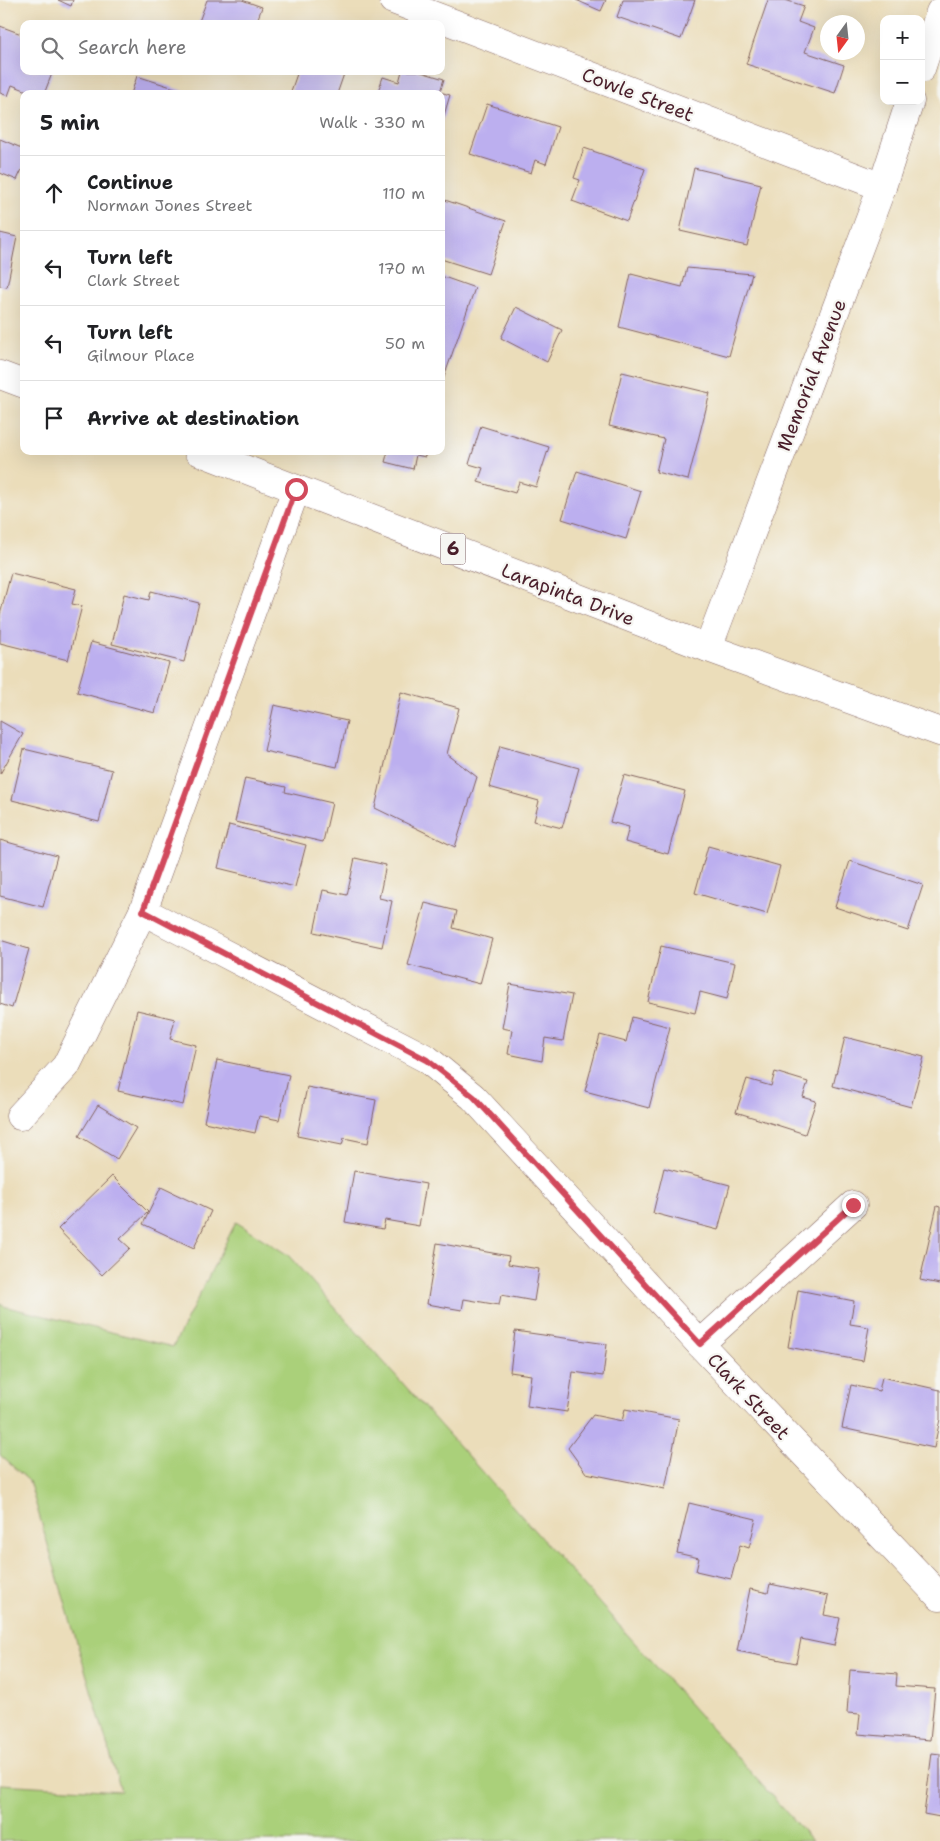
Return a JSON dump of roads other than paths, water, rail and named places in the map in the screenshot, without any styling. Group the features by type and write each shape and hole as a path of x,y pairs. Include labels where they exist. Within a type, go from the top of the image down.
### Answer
{"street":[{"name":"Cowle Street","path":"393,0 882,188"},
{"path":"924,60 940,12"},
{"name":"Memorial Avenue","path":"708,648 882,188 909,105"},
{"path":"0,375 20,382"},
{"name":"Larapinta Drive","path":"208,455 708,648 940,732"},
{"path":"20,1116 66,1066 143,911 296,489"},
{"name":"Clark Street","path":"143,911 427,1060 474,1097 700,1344 940,1597"},
{"path":"700,1344 853,1205"}]}
